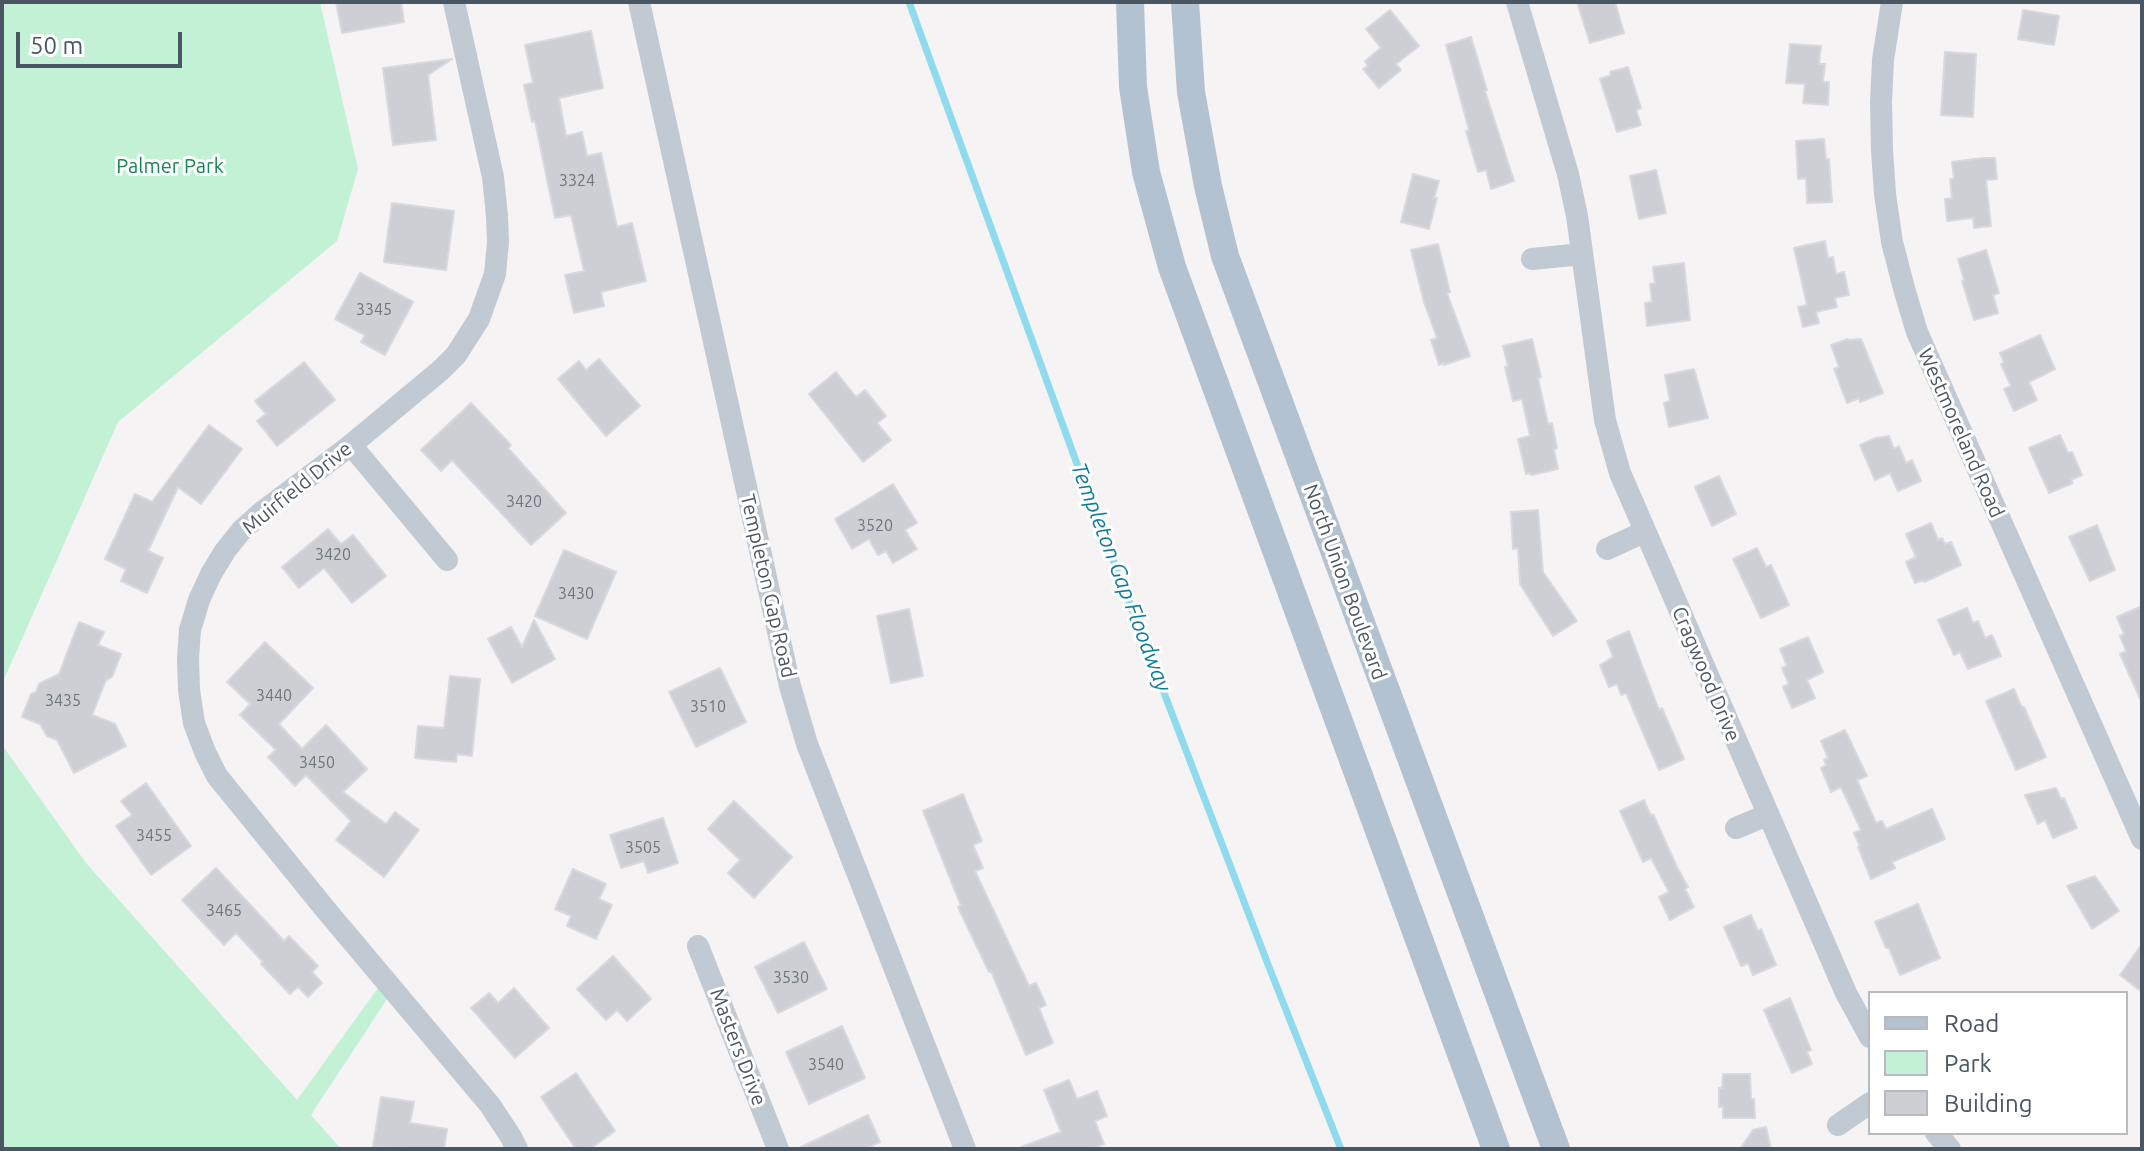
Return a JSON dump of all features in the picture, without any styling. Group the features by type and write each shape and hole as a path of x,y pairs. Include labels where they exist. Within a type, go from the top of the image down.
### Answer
{"main road":[{"path":"1130,2 1133,87 1146,172 1172,267 1496,1149"},
{"name":"North Union Boulevard","path":"1185,2 1191,92 1208,186 1225,256 1556,1149"}],"street":[{"name":"Muirfield Drive","path":"454,2 493,177 498,242 495,274 479,319 456,355 417,392 262,512 225,551 199,600 190,630 189,690 194,723 217,776 490,1105 517,1149"},
{"name":"Templeton Gap Road","path":"639,2 790,686 807,744 965,1149"},
{"name":"Cragwood Drive","path":"1517,2 1568,174 1577,216 1605,420 1620,473 1767,815 1846,993 1868,1033"},
{"name":"Westmoreland Road","path":"1892,2 1883,60 1882,150 1892,242 1905,292 1917,332 2142,839"},
{"path":"1532,259 1582,254"},
{"path":"351,445 447,560"},
{"path":"1607,549 1644,532"},
{"path":"1736,828 1767,815"},
{"name":"Masters Drive","path":"698,946 778,1149"},
{"path":"1838,1125 1868,1104"}],"green space":[{"name":"Palmer Park","path":"2,2 320,2 358,169 337,241 118,422 2,684"},
{"path":"2,745 86,863 297,1100 378,988 387,999 311,1115 341,1149 2,1149"}],"building":[{"path":"336,2 401,2 404,22 342,33"},
{"path":"1577,2 1615,2 1624,33 1590,43"},
{"path":"1390,10 1419,46 1396,64 1401,70 1379,88 1363,69 1368,66 1365,61 1381,48 1366,29"},
{"path":"2023,10 2059,16 2054,45 2018,39"},
{"path":"591,31 603,88 559,98 566,136 582,132 587,156 601,153 617,227 632,223 646,281 601,292 604,306 574,313 565,275 584,271 571,215 555,218 535,121 532,122 524,85 533,83 525,45"},
{"path":"1471,37 1514,181 1491,189 1486,170 1478,172 1446,45"},
{"path":"1790,44 1821,46 1819,64 1825,64 1823,82 1829,82 1828,105 1803,103 1805,84 1786,83"},
{"path":"1945,52 1976,54 1973,117 1941,115"},
{"path":"452,59 428,75 436,140 393,145 383,68"},
{"path":"1628,67 1641,108 1636,110 1641,125 1617,132 1600,79 1611,75 1610,72"},
{"path":"1824,139 1826,159 1829,159 1832,202 1807,203 1806,178 1798,179 1796,141"},
{"path":"1995,158 1997,179 1986,180 1991,226 1974,228 1973,218 1947,221 1945,199 1952,198 1952,162"},
{"path":"1656,170 1666,213 1639,219 1630,176"},
{"path":"1413,174 1439,181 1429,229 1401,222"},
{"path":"392,203 454,211 446,270 384,262"},
{"path":"1825,241 1828,258 1833,257 1836,274 1844,272 1849,295 1835,298 1837,307 1816,312 1819,323 1803,327 1798,307 1807,305 1794,248"},
{"path":"1438,244 1450,292 1447,293 1470,356 1444,365 1439,365 1431,340 1437,338 1411,250"},
{"path":"1986,250 1999,293 1993,295 1998,313 1974,320 1958,259"},
{"path":"1684,263 1690,320 1647,326 1645,303 1652,302 1650,284 1655,283 1653,267"},
{"path":"360,273 413,302 385,355 361,342 365,335 335,319"},
{"path":"2040,335 2055,369 2029,382 2037,400 2014,411 2004,389 2011,386 2001,364 2004,362 2000,353"},
{"path":"1532,339 1548,424 1552,423 1557,448 1554,449 1558,469 1531,475 1526,474 1518,439 1530,436 1522,399 1513,401 1503,346"},
{"path":"1848,339 1861,339 1883,393 1860,402 1859,398 1847,403 1834,369 1839,367 1831,345"},
{"path":"599,359 640,406 606,436 558,379 579,361 586,370"},
{"path":"304,362 335,400 277,446 257,421 266,414 255,401"},
{"path":"1694,369 1708,418 1669,427 1664,403 1670,401 1665,375"},
{"path":"836,372 856,397 865,390 886,416 877,423 891,440 863,462 809,394"},
{"path":"471,403 511,445 508,448 566,513 531,545 452,460 441,471 421,450"},
{"path":"209,425 242,449 201,504 178,487 148,551 163,558 147,593 121,581 126,569 105,559 135,494 152,502"},
{"path":"2060,435 2082,475 2071,480 2073,483 2049,493 2029,448"},
{"path":"1889,436 1894,449 1899,446 1906,463 1912,460 1921,481 1898,491 1890,473 1875,480 1860,445"},
{"path":"1719,476 1736,514 1712,526 1695,487"},
{"path":"893,484 917,523 905,530 917,549 893,563 886,551 878,555 869,539 852,549 835,519"},
{"path":"1538,510 1543,572 1577,621 1553,636 1520,584 1518,548 1513,549 1511,512"},
{"path":"1931,523 1938,540 1942,538 1945,544 1951,542 1961,565 1915,583 1906,562 1916,557 1906,534"},
{"path":"2097,525 2115,570 2090,581 2069,537"},
{"path":"328,529 341,544 353,535 386,576 352,603 324,568 299,588 282,567"},
{"path":"1757,548 1766,567 1771,565 1789,605 1761,618 1733,559"},
{"path":"564,550 616,572 587,639 535,616"},
{"path":"2142,606 2142,703 2120,654 2126,651 2120,636 2124,634 2117,617"},
{"path":"1967,608 1973,623 1978,621 1985,638 1992,635 2001,656 1968,669 1960,652 1954,655 1938,620"},
{"path":"909,609 923,676 891,683 877,616"},
{"path":"534,620 555,659 512,683 488,639 511,627 522,647"},
{"path":"79,622 104,632 98,645 121,654 92,715 115,724 126,746 74,773 57,740 47,736 40,724 22,717 31,694 36,692 39,684 59,674"},
{"path":"1629,631 1659,710 1662,708 1684,759 1659,770 1626,693 1621,695 1617,684 1609,687 1600,665 1613,657 1607,641"},
{"path":"1808,637 1823,672 1807,680 1815,698 1792,708 1783,687 1789,684 1782,668 1787,666 1780,649"},
{"path":"265,642 313,688 279,724 302,749 326,725 367,769 343,792 386,824 395,812 419,830 384,877 336,840 351,821 306,775 295,786 268,757 276,750 240,715 250,704 227,682"},
{"path":"720,668 746,722 696,747 669,692"},
{"path":"450,676 480,679 472,756 457,754 456,762 415,758 418,726 444,728"},
{"path":"2014,689 2046,757 2016,770 1986,701"},
{"path":"1845,730 1867,776 1857,780 1876,823 1882,821 1886,829 1932,809 1945,839 1892,862 1895,868 1871,879 1854,833 1861,830 1841,787 1831,792 1821,768 1828,758 1821,741"},
{"path":"146,783 191,846 151,875 116,826 132,815 121,801"},
{"path":"2056,788 2061,799 2064,798 2077,828 2053,838 2045,820 2038,824 2025,795"},
{"path":"963,794 982,841 973,845 983,868 975,871 1029,986 1036,983 1046,1005 1039,1008 1053,1043 1026,1055 991,971 958,907 961,906 923,811"},
{"path":"1644,800 1688,887 1685,889 1694,907 1670,920 1659,897 1669,892 1651,858 1643,862 1620,811"},
{"path":"734,801 792,857 754,898 728,873 740,860 708,829"},
{"path":"663,818 678,863 648,873 644,861 621,868 610,835"},
{"path":"216,868 284,941 289,936 318,966 312,972 322,983 308,997 298,987 290,994 236,933 224,945 182,900"},
{"path":"573,869 606,884 599,899 612,905 596,939 567,926 571,916 555,909"},
{"path":"2095,876 2119,911 2092,929 2067,886"},
{"path":"1918,904 1940,958 1900,975 1875,922"},
{"path":"1751,915 1758,931 1761,929 1776,965 1753,975 1748,963 1741,966 1724,927"},
{"path":"804,942 827,989 778,1013 755,967"},
{"path":"2142,944 2142,992 2120,975"},
{"path":"613,956 651,999 627,1021 617,1010 606,1020 577,989"},
{"path":"514,988 549,1028 515,1058 471,1008 489,993 498,1003"},
{"path":"1790,998 1811,1050 1807,1052 1812,1064 1792,1073 1764,1010"},
{"path":"842,1026 865,1078 809,1104 786,1052"},
{"path":"576,1073 615,1131 590,1149 576,1149 541,1097"},
{"path":"1723,1074 1750,1074 1755,1118 1723,1118 1723,1107 1719,1107 1719,1088 1722,1088"},
{"path":"1069,1080 1077,1099 1097,1091 1107,1116 1095,1121 1104,1144 1091,1149 1021,1149 1061,1132 1044,1090"},
{"path":"381,1097 414,1102 410,1123 447,1129 444,1149 373,1147"},
{"path":"868,1115 880,1142 865,1149 797,1149"},
{"path":"1766,1127 1771,1149 1740,1149 1753,1130"}],"waterway":[{"name":"Templeton Gap Floodway","path":"909,2 1089,497 1341,1149"}]}
